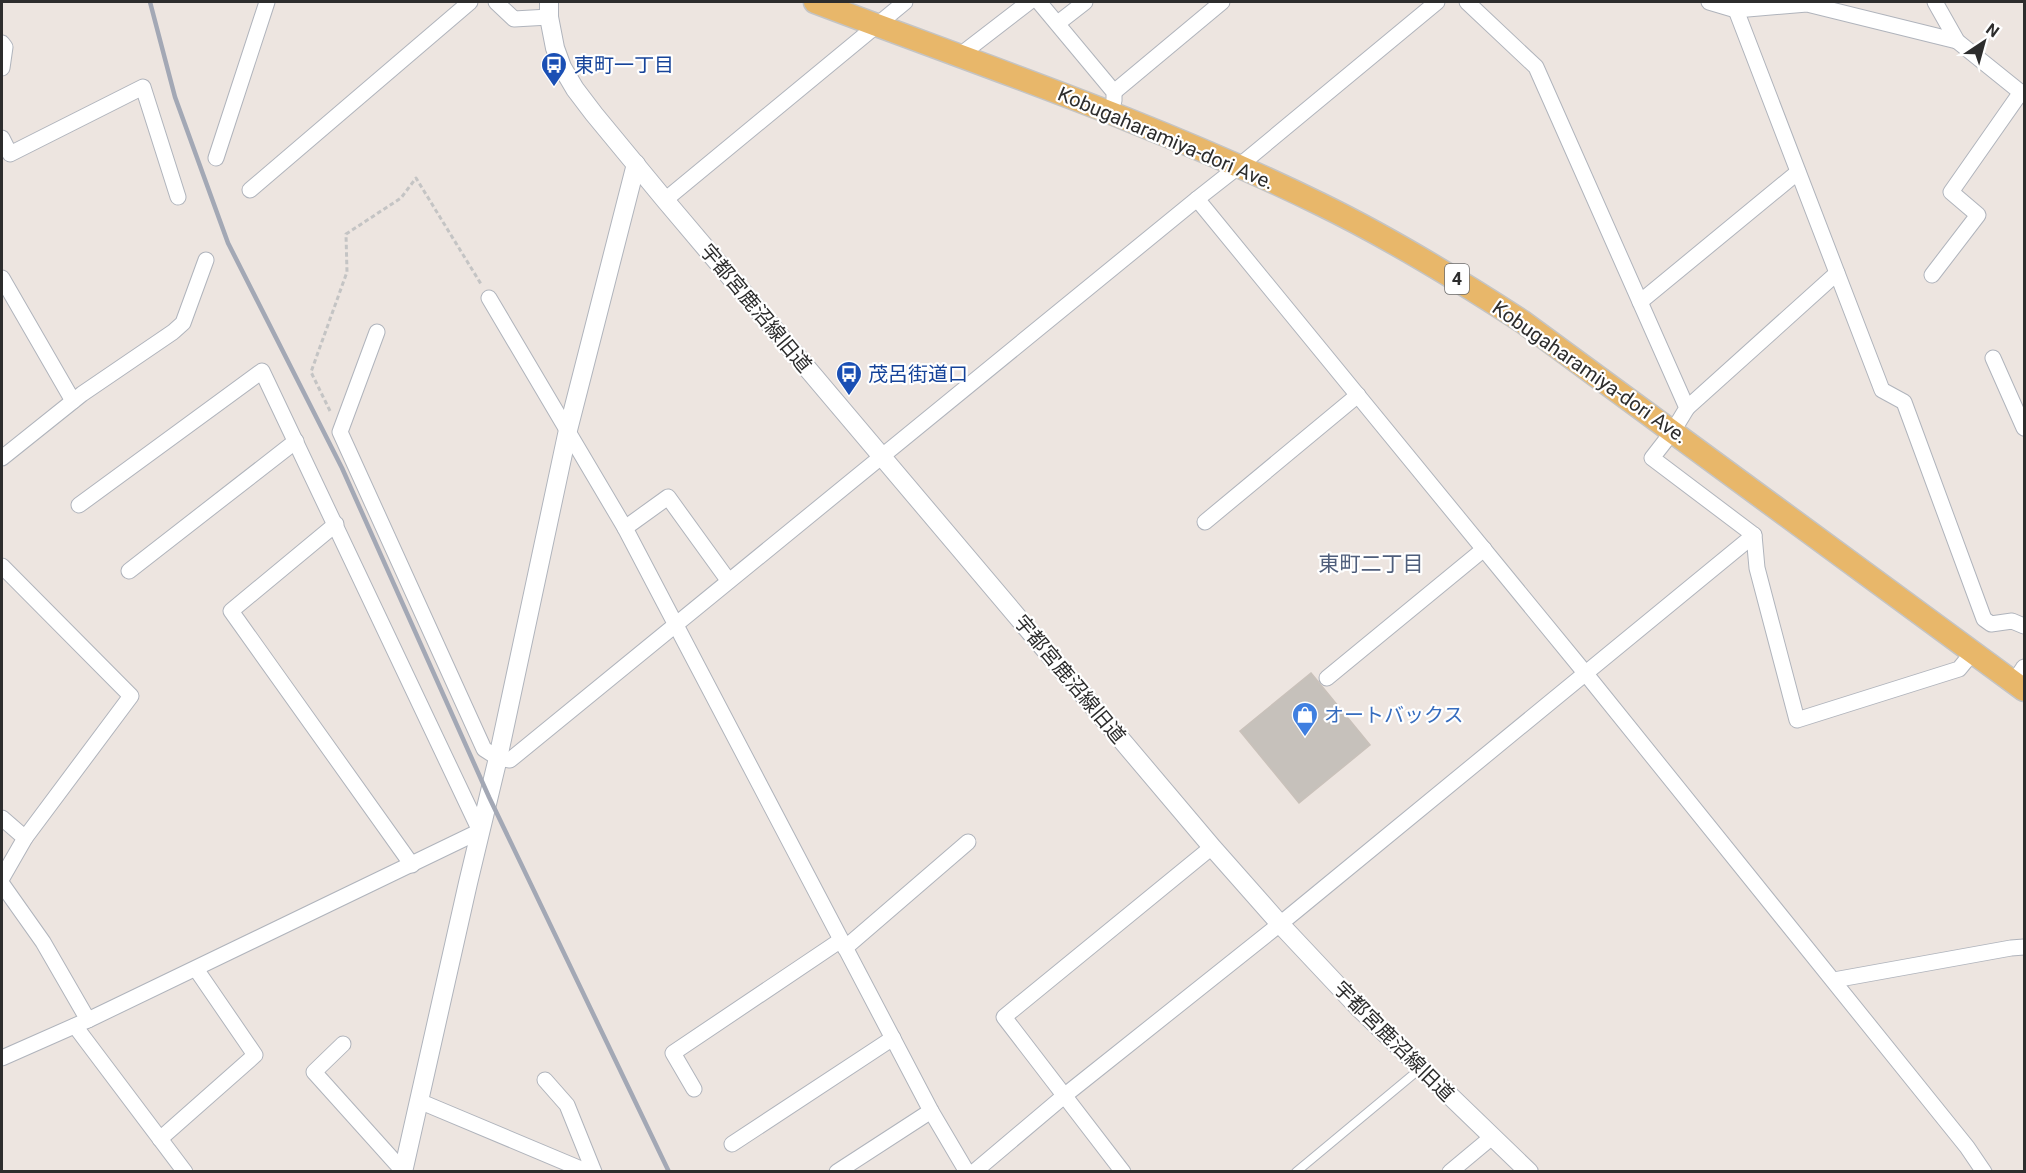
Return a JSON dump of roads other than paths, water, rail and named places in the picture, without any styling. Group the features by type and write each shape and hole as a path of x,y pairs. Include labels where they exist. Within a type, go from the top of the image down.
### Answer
{"main road":[{"name":"Kobugaharamiya-dori Ave.","path":"815,2 1114,114 1239,166 1321,204 1452,276 1523,322 1973,652 2021,680"}],"street":[{"path":"216,158 267,2"},
{"path":"250,190 470,2"},
{"path":"496,2 514,19 549,9"},
{"path":"665,200 905,2"},
{"path":"959,56 1029,2"},
{"path":"1039,2 1059,23 1114,92 1114,114"},
{"path":"1059,23 1085,2"},
{"path":"1114,92 1222,2"},
{"path":"377,332 340,432 484,749 498,758 510,760 1437,2"},
{"path":"1467,2 1536,68 1687,408"},
{"path":"1708,2 1736,10 1806,3 1957,41"},
{"path":"1932,275 1978,215 1951,192 2023,93 1957,41 1935,2"},
{"name":"宇都宮鹿沼線旧道","path":"549,9 555,48 562,67 575,89 665,200 1212,847 1280,924 1358,1007 1529,1172"},
{"path":"1736,10 1882,390 1904,402 1984,619 1991,624 2012,621 2025,626"},
{"path":"2,43 5,47 2,68"},
{"path":"2,138 10,154 143,87 178,197"},
{"path":"403,1171 498,758 567,430 636,164"},
{"path":"1640,302 1798,172"},
{"path":"1197,199 1834,980 1967,1147 1984,1172"},
{"path":"2,458 73,401 183,323 206,260"},
{"path":"1837,273 1687,408 1652,458 1754,535 1757,568 1797,720 1959,669 1973,652"},
{"path":"2,278 73,401"},
{"path":"489,298 625,528 931,1111 967,1172"},
{"path":"1993,358 2023,418"},
{"path":"79,506 262,371 480,831"},
{"path":"1205,522 1358,395"},
{"path":"129,571 296,441"},
{"path":"625,528 669,497 728,580"},
{"path":"336,524 231,611 412,865"},
{"path":"974,1172 1064,1096 1280,924 1754,535"},
{"path":"1327,678 1484,549"},
{"path":"2,566 131,696 25,838 2,878"},
{"path":"2,818 25,838"},
{"path":"2,1058 196,969 480,831"},
{"path":"694,1089 674,1053 844,944 968,842"},
{"path":"1123,1172 1004,1017 1212,847"},
{"path":"2,884 43,942 81,1023 184,1172"},
{"path":"1834,980 2025,947"},
{"path":"160,1139 255,1055 196,969"},
{"path":"732,1144 893,1038"},
{"path":"343,1044 314,1072 403,1171"},
{"path":"545,1080 567,1105 594,1172"},
{"path":"419,1101 588,1172"},
{"path":"837,1172 931,1111"},
{"path":"1450,1172 1492,1137"}],"lane":[{"path":"1296,1172 1421,1068"}],"railway":[{"path":"150,2 175,97 228,243 342,468 489,797 669,1172"}],"place":[{"name":"東町一丁目","path":"554,88"},
{"name":"茂呂街道口","path":"849,397"},
{"name":"オートバックス","path":"1305,738"}],"district":[{"name":"東町二丁目","path":"1371,564"}]}
